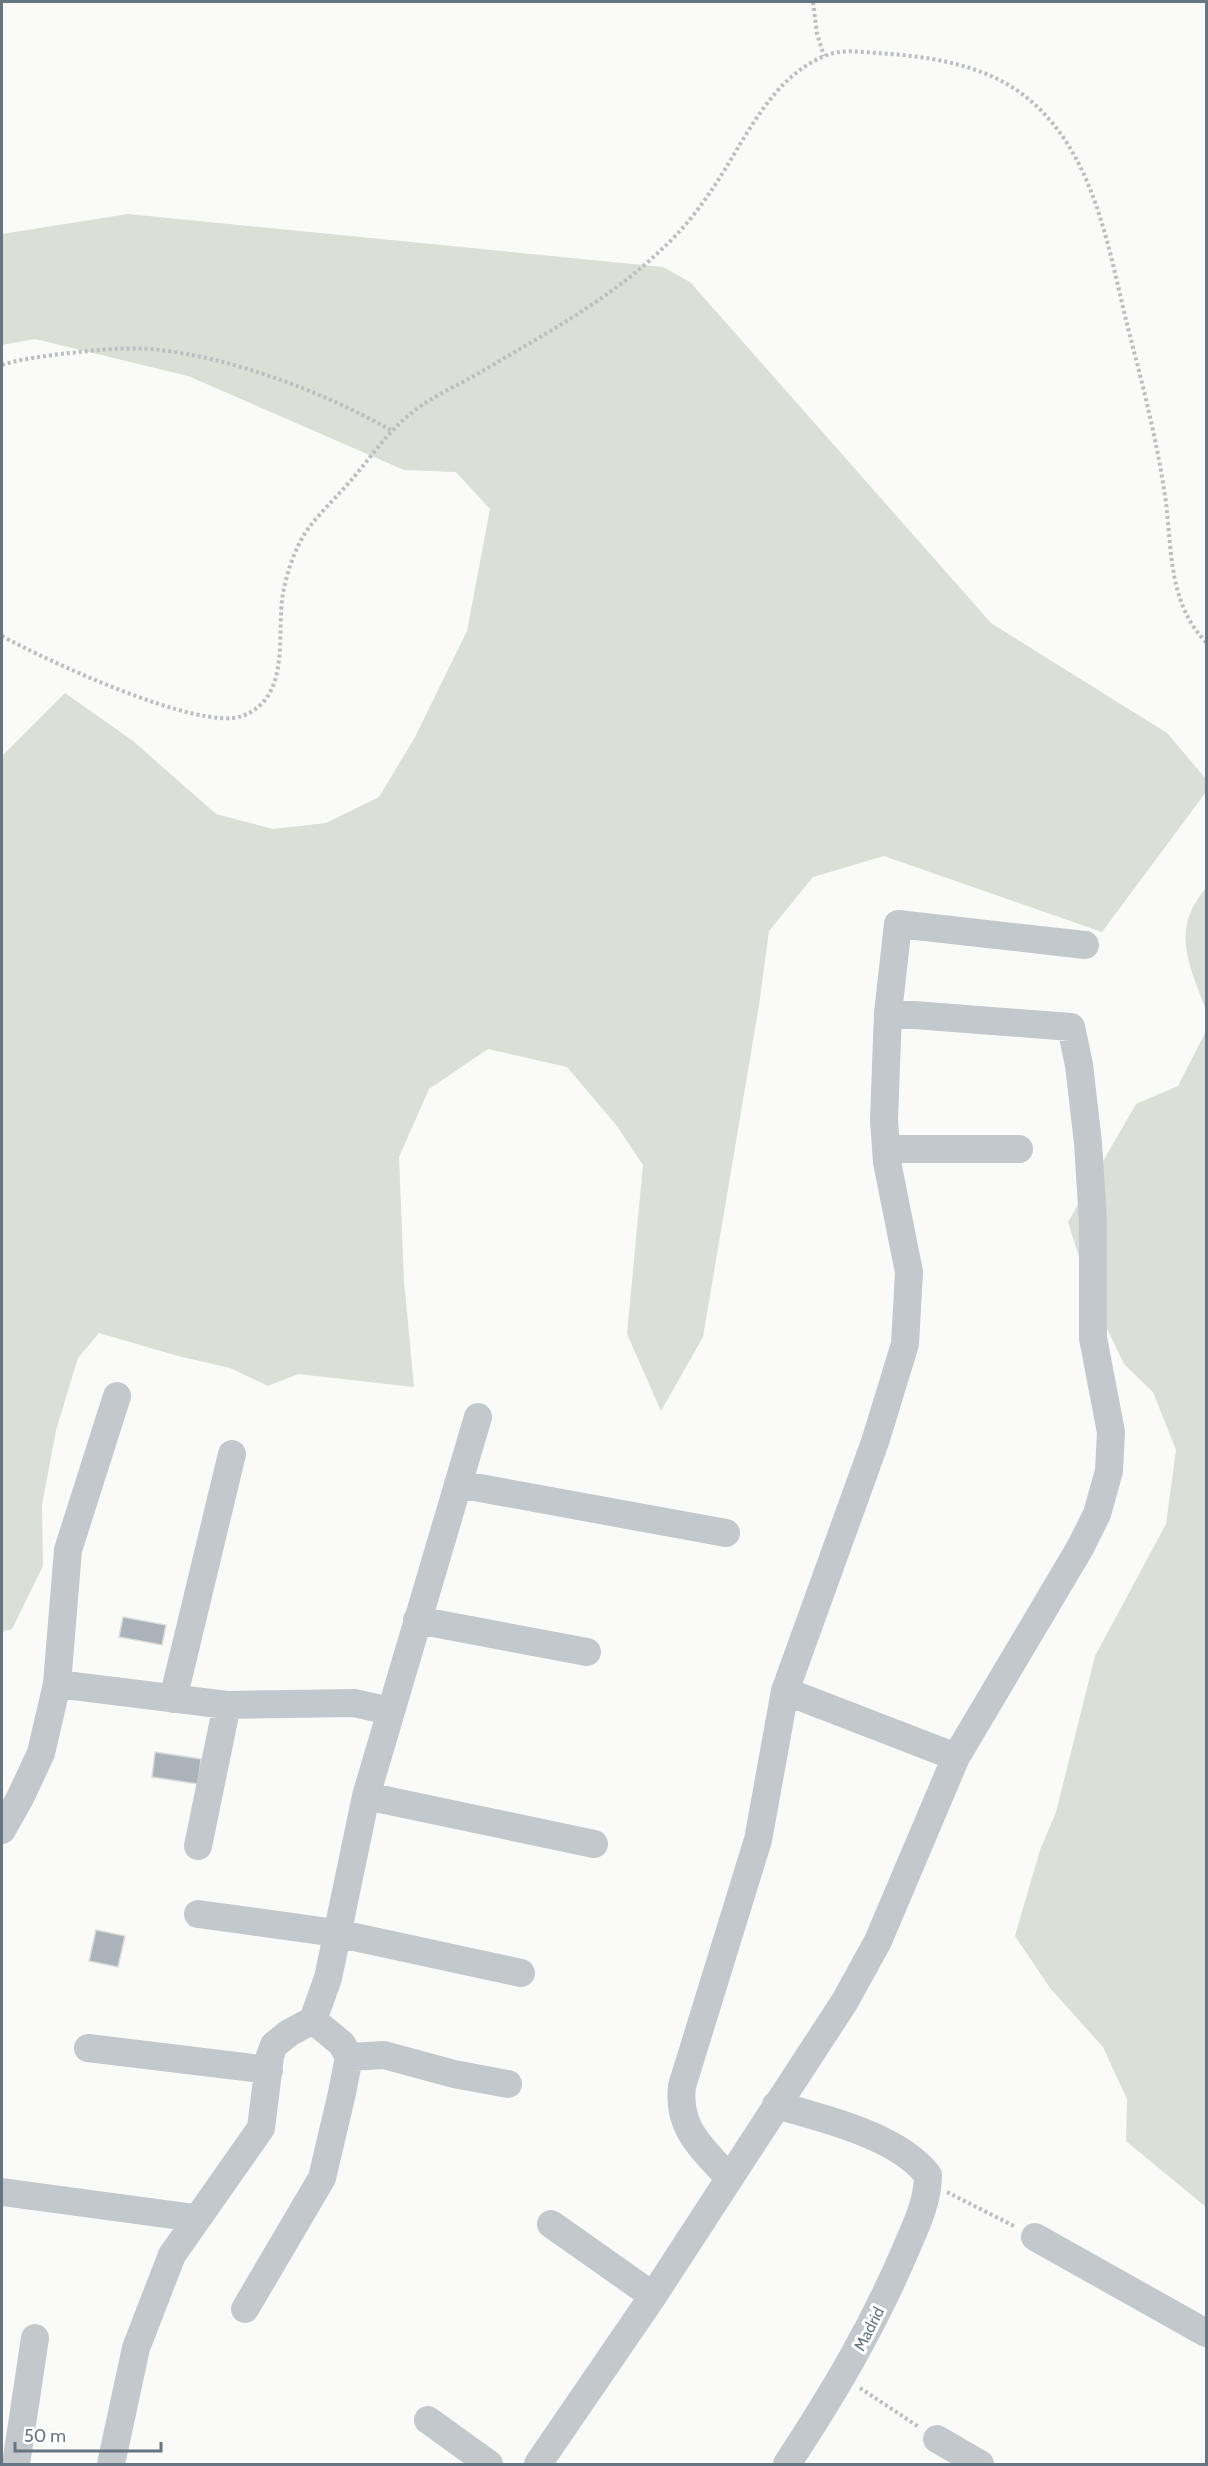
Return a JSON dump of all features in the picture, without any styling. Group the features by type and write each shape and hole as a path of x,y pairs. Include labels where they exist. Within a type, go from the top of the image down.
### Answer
{"street":[{"path":"728,2177 688,2130 681,2110 681,2098 758,1840 785,1691 875,1442 904,1344 909,1272 886,1149 884,1120 888,1013 898,924 1085,945"},
{"path":"538,2464 653,2296 728,2177 845,2001 878,1941 956,1757 1089,1533 1106,1491 1111,1432 1093,1338 1093,1221 1088,1143 1080,1065 1071,1027 888,1013"},
{"path":"886,1149 1018,1149"},
{"path":"2,1830 41,1753 57,1684 68,1550 117,1396"},
{"path":"111,2464 136,2348 172,2255 195,2218 261,2128 270,2056 274,2045 289,2032 313,2020 328,1978 366,1796 478,1417"},
{"path":"173,1699 232,1454"},
{"path":"459,1484 726,1533"},
{"path":"417,1620 587,1652"},
{"path":"57,1684 227,1705 354,1703 390,1711"},
{"path":"785,1691 956,1757"},
{"path":"198,1846 227,1705"},
{"path":"366,1796 594,1844"},
{"path":"198,1914 336,1933 521,1973"},
{"path":"245,2309 322,2178 349,2057 342,2044 313,2020"},
{"path":"88,2048 269,2070"},
{"path":"349,2057 384,2055 454,2074 508,2084"},
{"path":"776,2105 850,2128 892,2147 921,2166 928,2175 928,2182"},
{"name":"Madrid","path":"787,2464 843,2376 886,2296 916,2224 928,2182"},
{"path":"2,2192 195,2218"},
{"path":"551,2224 653,2296"},
{"path":"1035,2236 1206,2333"},
{"path":"16,2464 35,2338"},
{"path":"428,2420 489,2464"},
{"path":"937,2439 980,2464"}],"path":[{"path":"813,2 816,34 824,56"},
{"path":"2,636 70,670 143,698 219,720 249,714 266,700 275,683 284,589 301,541 317,517 393,431 415,410 603,299 665,247 711,191 748,130 776,92 824,56 840,52 917,56 970,68 1009,84 1032,101 1062,138 1079,164 1099,212 1154,437 1166,503 1170,557 1183,610 1206,642"},
{"path":"2,365 102,349 177,352 237,367 307,390 343,404 393,431"},
{"path":"928,2182 1035,2236"},
{"path":"843,2376 937,2439"}],"shaded area":[{"path":"128,214 663,267 690,282 991,623 1167,733 1206,779 1206,792 1102,932 884,856 813,877 769,931 759,1005 703,1337 661,1411 627,1334 643,1165 617,1126 567,1067 488,1049 429,1089 399,1157 404,1281 414,1387 298,1374 268,1386 230,1368 178,1356 99,1333 78,1358 56,1430 42,1505 43,1566 12,1629 2,1632 2,756 65,693 133,741 216,814 273,829 326,823 379,797 415,737 467,631 490,509 456,472 404,470 188,376 35,339 2,345 2,234"},
{"path":"1206,888 1206,1010 1189,962 1186,933 1188,918"},
{"path":"1206,1031 1206,2207 1126,2141 1127,2099 1103,2047 1050,1988 1015,1936 1040,1850 1056,1812 1095,1656 1166,1524 1176,1450 1153,1392 1124,1364 1091,1295 1068,1222 1136,1104 1178,1086"}],"building":[{"path":"123,1617 166,1625 162,1645 119,1637"},
{"path":"155,1752 201,1759 198,1784 152,1777"},
{"path":"96,1930 125,1936 118,1967 89,1961"}]}
